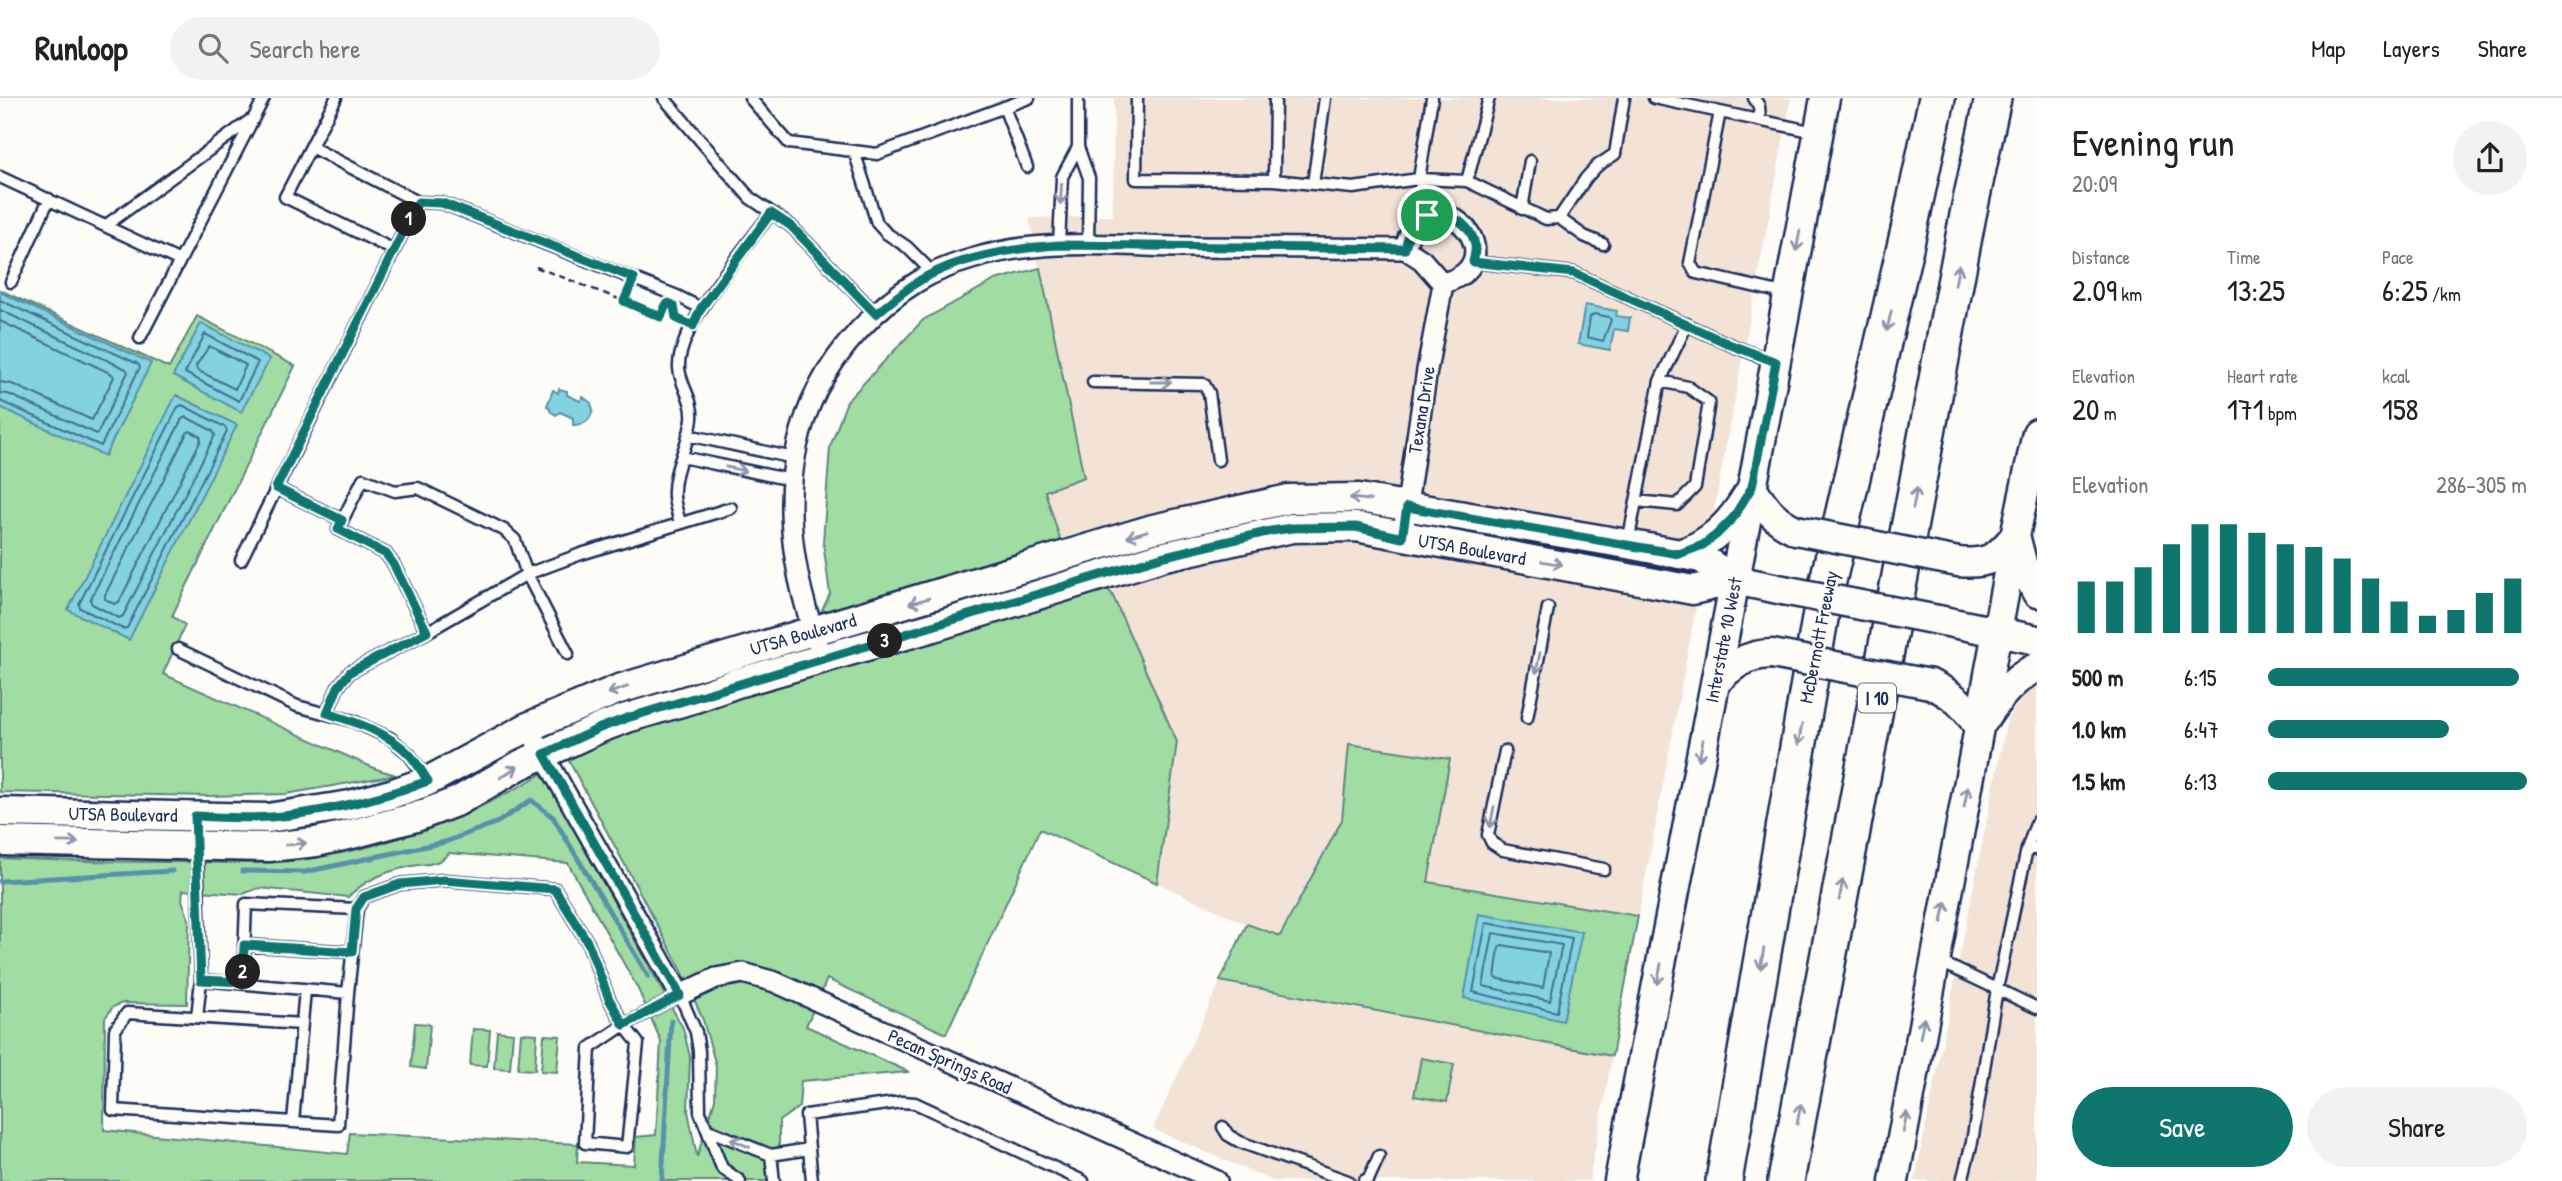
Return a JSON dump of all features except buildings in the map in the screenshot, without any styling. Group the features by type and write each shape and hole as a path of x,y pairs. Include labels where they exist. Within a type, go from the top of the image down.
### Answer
{"highway":[{"path":"1909,230 1920,98"},
{"name":"McDermott Freeway","path":"1724,1181 1822,607 1937,98"},
{"name":"I 10","path":"1786,1181 1968,215 1993,98"},
{"path":"1968,215 2018,98"}],"main road":[{"name":"Interstate 10 West","path":"1619,1181 1825,98"},
{"path":"1894,1181 2015,536 2037,433"},
{"path":"1679,554 1703,545 1716,535 1733,518 1752,487 1765,509 1797,530 1958,562 1975,564 1991,560 2002,552 2015,536"},
{"name":"UTSA Boulevard","path":"0,841 196,831 311,813 391,794 428,781 528,727 619,689 1153,529 1289,499 1359,498 1628,544 1702,558 1735,580 2037,640"},
{"name":"UTSA Boulevard","path":"0,812 196,831 269,847 356,834 447,806 544,754 627,718 1161,557 1292,528 1356,527 1402,538 1443,543 1693,590 1735,580"},
{"path":"2015,536 2024,566 2037,593"},
{"path":"1715,683 1743,660 1758,654 1772,654 1930,684 1956,697 1979,728"},
{"path":"1979,728 2001,694 2015,680 2037,667"}],"street":[{"path":"823,659 801,589 793,547 791,480 794,458 808,408 827,372 862,327 916,282 943,268 1030,247 1088,245 1405,249 1422,260 1443,284 1464,274 1473,262 1476,246 1467,228 1455,218 1440,213 1427,215 1415,225 1408,235 1405,249"},
{"name":"Texana Drive","path":"1402,538 1443,284"},
{"path":"1102,545 1110,573"},
{"path":"528,727 680,995"},
{"name":"Pecan Springs Road","path":"680,995 716,978 743,973 775,982 1217,1181"}],"lane":[{"path":"140,338 264,98"},
{"path":"336,98 285,197 394,250"},
{"path":"664,98 750,198 791,226 876,314"},
{"path":"750,98 789,143 877,154 1029,98"},
{"path":"1078,98 1078,147 1089,178 1088,245"},
{"path":"1137,98 1136,179 1274,180 1353,188 1419,179 1467,181 1546,219 1559,218 1584,236 1603,244"},
{"path":"1274,180 1276,98"},
{"path":"1313,184 1325,98"},
{"path":"1427,215 1419,179 1432,98"},
{"path":"1467,181 1489,98"},
{"path":"1559,218 1586,178 1597,166 1615,154 1624,98"},
{"path":"1654,98 1819,132"},
{"path":"1754,98 1759,106 1760,120"},
{"path":"1004,107 1027,167"},
{"path":"1720,112 1690,263 1696,272 1789,294"},
{"path":"105,226 253,119"},
{"path":"311,147 418,202 442,203 634,278 701,308"},
{"path":"1059,245 1062,177 1078,147"},
{"path":"854,151 877,223 886,233 907,247 933,274"},
{"path":"1522,209 1530,162"},
{"path":"0,177 180,261"},
{"path":"11,282 48,199"},
{"path":"241,560 418,202"},
{"path":"680,523 674,497 692,419 691,400 679,370 680,353 701,308 771,213"},
{"path":"1473,262 1574,273 1776,362"},
{"path":"1628,544 1660,381 1687,324"},
{"path":"1636,501 1677,505 1695,487 1709,402 1688,387 1660,381"},
{"path":"1093,382 1203,384 1209,393 1218,460"},
{"path":"688,435 794,458"},
{"path":"682,457 791,480"},
{"path":"427,632 386,554 338,529 363,479 395,491 418,488 505,530 515,540 527,574 568,654"},
{"path":"276,488 342,520"},
{"path":"327,713 338,687 350,672 427,632 527,574 581,554 731,508"},
{"path":"1527,718 1548,608"},
{"path":"178,649 297,706 353,721 390,738 409,754 428,781"},
{"path":"1505,751 1488,835 1492,843 1503,850 1604,869"},
{"path":"1962,1181 1972,1142 1997,989 2037,821"},
{"path":"196,831 201,980 197,1017"},
{"path":"302,1024 127,1013 115,1030 113,1110 338,1125 356,909 364,897 400,884 444,880 555,889 588,943 609,999 624,1025 638,1044 627,1147 585,1143 590,1048 624,1025 680,995 696,1032 700,1112 722,1168 740,1181"},
{"path":"243,982 246,904 356,909"},
{"path":"244,945 352,952"},
{"path":"1935,960 2037,1008"},
{"path":"201,980 348,993"},
{"path":"293,1122 305,990"},
{"path":"812,1181 806,1115 902,1102 915,1103 1083,1181"},
{"path":"1223,1127 1228,1135 1240,1142 1348,1181"},
{"path":"708,1130 771,1155 809,1149"},
{"path":"771,1155 774,1181"},
{"path":"1364,1181 1369,1178 1380,1156"},
{"path":"1374,1167 1387,1171"}],"path":[{"path":"536,267 661,317 669,303 674,306 676,318 693,326"},
{"path":"624,301 634,278"}],"shaded area":[{"path":"1114,98 1791,98 1589,1181 1273,1181 1153,1129 1246,924 1157,883 1177,742 1112,594 1081,533 1060,539 1045,491 1083,477 1029,218 1113,216"},
{"path":"2037,686 2037,1181 1915,1181 2007,719 2023,696"}],"green space":[{"path":"1040,268 1084,477 1045,491 1060,539 1112,594 1177,742 1157,883 1040,829 946,1034 827,979 806,1026 909,1072 801,1081 799,1107 779,1121 779,1181 0,1181 0,858 235,863 315,858 375,845 433,827 489,803 543,773 683,1028 690,1057 688,1111 697,1157 715,1099 716,1066 703,1020 682,971 569,761 573,754 645,723 789,678 830,594 823,542 830,447 847,401 923,320 995,280","holes":["449,853 568,863 638,989 661,1041 656,1135 636,1137 634,1165 577,1162 578,1144 350,1133 347,1154 104,1130 105,1018 113,1007 122,1003 187,1004 189,920 182,900 183,890 243,894 259,888 348,897 383,874 435,863"]},
{"path":"0,290 169,368 197,316 295,366 172,616 185,625 163,674 376,769 396,775 286,794 211,796 0,792"},
{"path":"1349,744 1450,759 1428,882 1638,916 1612,1056 1220,981 1247,924 1280,936 1342,820"},
{"path":"415,1023 430,1024 426,1069 411,1067"},
{"path":"473,1029 490,1030 487,1066 470,1065"},
{"path":"497,1031 513,1033 510,1069 494,1068"},
{"path":"521,1033 537,1034 535,1070 518,1069"},
{"path":"544,1035 560,1036 557,1072 541,1071"},
{"path":"1421,1058 1454,1064 1447,1102 1414,1096"}],"water":[{"path":"0,292 151,363 105,456 0,407"},
{"path":"1585,305 1617,311 1616,316 1630,318 1628,331 1614,329 1610,350 1578,344"},
{"path":"201,323 270,359 241,412 173,376"},
{"path":"559,389 567,391 567,395 580,401 583,397 591,403 593,410 586,422 573,425 573,418 550,411 547,406 553,390 558,393"},
{"path":"176,395 237,425 129,640 68,610"},
{"path":"1479,914 1582,932 1563,1021 1464,998"}],"waterway":[{"path":"242,871 305,872 445,842 498,822 531,800 553,817 648,976"},
{"path":"0,881 172,871"},
{"path":"662,1181 671,1021"}],"route":[{"path":"418,202 442,203 634,278 624,301 661,317 669,303 674,306 676,318 693,326 701,308 771,213 791,226 876,314 916,282 943,268 1030,247 1059,245 1405,249 1408,235 1427,215 1440,213 1455,218 1467,228 1476,246 1473,262 1574,273 1731,345 1776,362 1752,487 1733,518 1716,535 1703,545 1679,554 1407,507 1402,538 1356,527 1292,528 1161,557 930,628 737,683 600,728 544,754 680,995 624,1025 609,999 588,943 555,889 444,880 400,884 364,897 356,909 352,952 244,945 243,982 201,980 195,816 268,818 311,813 391,794 428,781 409,754 390,738 353,721 327,713 338,687 350,672 427,632 394,565 386,554 338,529 342,520 276,488 418,202"}]}
